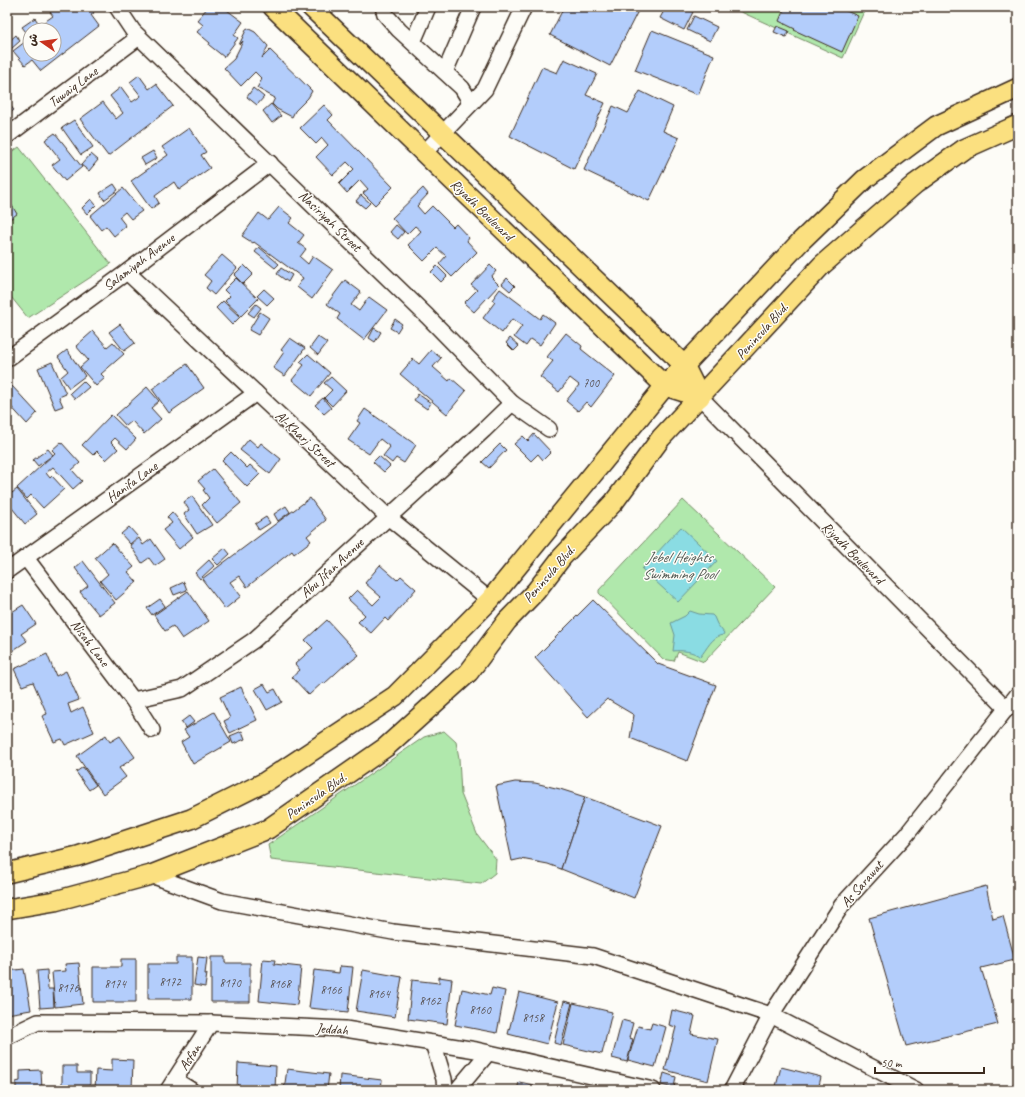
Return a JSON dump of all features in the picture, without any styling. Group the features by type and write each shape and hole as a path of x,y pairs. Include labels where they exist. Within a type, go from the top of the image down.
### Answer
{"main road":[{"name":"Riyadh Boulevard","path":"273,7 664,386 700,397"},
{"name":"Riyadh Boulevard","path":"311,7 684,365 700,397"},
{"name":"Peninsula Blvd.","path":"7,873 78,856 192,819 265,782 395,696 490,600 664,386 801,241 865,178 936,126 1018,88"},
{"name":"Peninsula Blvd.","path":"7,909 55,901 150,876 268,829 386,747 469,672 507,621 536,591 562,557 614,502 662,438 822,265 915,184 964,149 1018,124"}],"street":[{"name":"Nasiriyah Street","path":"117,7 133,31 427,316 512,403 548,429"},
{"path":"383,7 384,14 462,88 468,98 469,105"},
{"path":"413,42 428,7"},
{"path":"445,72 473,7"},
{"path":"424,153 485,89 524,7"},
{"name":"Tuwaiq Lane","path":"7,136 139,37"},
{"name":"Salamiyah Avenue","path":"7,359 127,272 270,163"},
{"name":"Al-Kharj Street","path":"127,272 388,517 490,600"},
{"name":"Hanifa Lane","path":"7,571 256,393"},
{"name":"Riyadh Boulevard","path":"700,397 1007,709"},
{"name":"Abu Jifan Avenue","path":"133,700 182,689 254,640 512,403"},
{"name":"Nisah Lane","path":"26,558 133,700 152,730"},
{"name":"As Sarawat","path":"732,1090 771,1015 842,905 907,834 1018,694"},
{"path":"150,876 222,901 393,932 593,956 771,1015 916,1090"},
{"name":"Jeddah","path":"7,1037 38,1022 211,1023 345,1029 488,1053 653,1090"},
{"name":"Asfan","path":"172,1085 211,1023"},
{"path":"433,1043 446,1090"},
{"path":"457,1090 488,1053"},
{"path":"172,1085 191,1090"}],"green space":[{"path":"730,7 866,7 843,58"},
{"path":"19,147 111,264 28,318 7,292 7,156"},
{"name":"Jebel Heights Swimming Pool","path":"683,500 775,587 704,662 678,652 674,661 663,659 599,593 599,590"},
{"path":"444,731 456,742 459,758 461,794 477,834 496,859 495,873 481,884 271,860 268,845 424,737"}],"water":[{"name":"Jebel Heights Swimming Pool","path":"681,527 717,561 678,602 642,569"},
{"path":"690,611 699,614 712,615 724,633 710,643 700,657 687,651 673,651 675,635 671,623 685,616"}],"building":[{"path":"51,7 61,7 65,11 70,7 90,7 94,13 91,15 99,26 62,55 62,22 44,22 53,16 48,9"},
{"path":"208,7 223,7 243,22 234,35 238,38 224,57 209,45 210,43 197,32 203,25 197,20"},
{"path":"564,7 640,7 610,66 550,35"},
{"path":"666,7 683,7 693,12 684,30 660,18"},
{"path":"785,7 837,7 858,16 842,52 794,30 795,29 779,21"},
{"path":"694,16 717,27 710,41 687,30"},
{"path":"35,18 38,22 29,22"},
{"path":"777,26 789,31 786,37 774,32"},
{"path":"247,28 255,32 268,46 262,58 270,50 312,91 308,98 295,111 292,117 277,109 272,104 275,98 257,88 262,79 255,72 241,86 224,68 234,59 243,41 239,45"},
{"path":"652,30 714,55 698,95 635,70"},
{"path":"16,35 20,41 11,49 7,43"},
{"path":"22,44 22,62 13,51"},
{"path":"564,59 597,74 586,95 605,103 574,169 510,136 542,67 557,73"},
{"path":"22,62 29,62 25,65"},
{"path":"34,62 53,62 41,71"},
{"path":"139,75 149,89 156,84 173,106 108,156 80,119 103,102 116,119 123,113 110,96 121,87 132,102 141,96 130,82"},
{"path":"253,88 264,97 257,105 247,97"},
{"path":"640,91 673,107 663,131 679,138 649,201 584,170 613,106 628,113"},
{"path":"8,103 14,110 7,116 7,104"},
{"path":"271,104 281,116 272,123 263,111"},
{"path":"324,105 333,115 328,120 393,187 375,205 363,193 368,189 360,180 347,193 339,184 354,169 347,162 333,175 316,157 328,145 322,138 316,144 300,128"},
{"path":"74,120 93,147 81,155 62,128"},
{"path":"189,128 206,152 201,155 210,168 179,190 174,182 155,196 159,203 151,209 131,181 168,155 162,147"},
{"path":"55,133 82,167 65,181 52,165 60,159 45,140"},
{"path":"153,151 157,158 145,165 141,158"},
{"path":"91,154 98,160 89,171 81,165"},
{"path":"114,184 118,190 104,200 100,193"},
{"path":"123,188 142,211 131,219 125,212 119,217 126,226 114,236 106,226 101,230 90,216"},
{"path":"423,188 428,194 417,206 424,214 432,206 453,227 456,224 469,238 467,241 477,252 452,277 439,264 446,256 437,248 424,261 408,245 421,231 415,226 407,234 392,218"},
{"path":"361,195 370,203 365,208 356,201"},
{"path":"8,199 17,214 7,221 7,200"},
{"path":"91,199 96,205 87,214 82,208"},
{"path":"279,207 293,218 289,223 304,235 298,243 306,249 300,257 308,264 313,256 333,270 312,299 297,287 303,278 254,242 253,243 242,236 259,213 268,220"},
{"path":"396,225 404,232 398,239 390,232"},
{"path":"259,247 279,264 275,268 255,252"},
{"path":"222,255 237,268 214,295 206,288 211,281 204,275"},
{"path":"244,265 253,274 243,284 234,275"},
{"path":"490,265 496,271 491,277 499,285 474,312 464,303 477,290 471,285"},
{"path":"437,266 447,276 441,282 431,272"},
{"path":"281,268 292,275 288,282 277,274"},
{"path":"236,278 258,299 241,316 225,301 230,296 224,290"},
{"path":"507,278 515,286 510,291 502,284"},
{"path":"345,280 361,292 351,305 359,311 369,297 387,310 364,340 337,319 340,314 327,304"},
{"path":"264,289 274,298 267,305 257,296"},
{"path":"500,289 540,319 543,314 555,323 540,345 531,339 526,346 514,337 522,326 512,319 502,333 483,318 495,302 492,300"},
{"path":"223,301 240,317 232,325 216,308"},
{"path":"256,304 261,308 254,317 248,313"},
{"path":"260,312 269,318 258,335 249,330"},
{"path":"395,319 402,324 397,332 390,328"},
{"path":"120,324 135,343 124,351 109,332"},
{"path":"374,328 381,332 375,342 369,338"},
{"path":"93,331 107,347 113,342 124,354 101,374 105,378 96,386 80,367 88,360 76,346"},
{"path":"566,333 582,346 581,349 615,376 591,407 586,402 578,411 566,401 579,385 570,378 559,392 540,377 553,361 547,357"},
{"path":"318,337 327,343 318,355 310,348"},
{"path":"290,338 305,348 285,376 273,368 284,352 281,350"},
{"path":"510,338 519,346 514,351 506,343"},
{"path":"67,350 85,376 69,388 61,377 68,371 58,357"},
{"path":"431,350 441,358 433,367 449,381 451,378 466,391 447,414 400,374 413,359 419,364"},
{"path":"308,354 330,373 311,396 292,380 304,365 300,362"},
{"path":"52,362 66,394 59,397 63,406 55,409 38,368"},
{"path":"187,364 204,388 169,413 152,389"},
{"path":"331,377 346,391 332,406 324,398 332,390 324,383"},
{"path":"83,381 89,387 75,399 70,393"},
{"path":"12,386 37,413 27,424 7,402 7,391"},
{"path":"147,387 159,401 151,408 161,419 144,434 132,421 126,426 116,415"},
{"path":"418,394 431,403 427,409 414,400"},
{"path":"323,398 331,408 324,414 315,405"},
{"path":"365,409 416,445 404,463 396,458 392,463 383,456 390,447 380,439 369,454 348,440 360,423 357,421"},
{"path":"111,415 136,439 127,449 115,438 111,442 118,449 106,460 97,451 93,455 82,445"},
{"path":"534,434 551,452 543,460 538,454 531,461 514,444 523,436 528,441"},
{"path":"249,439 258,447 261,443 281,459 270,474 240,450"},
{"path":"61,442 80,463 72,470 82,481 73,489 53,467 46,473 50,478 52,476 64,489 43,508 31,495 27,499 17,488 55,453 52,450"},
{"path":"500,444 506,450 489,468 482,462"},
{"path":"48,449 53,455 38,466 33,460"},
{"path":"231,452 247,468 250,465 260,474 247,487 222,461"},
{"path":"379,456 390,466 384,472 373,462"},
{"path":"213,469 241,503 217,523 202,505 209,498 203,490 205,489 198,481"},
{"path":"7,487 12,493 17,489 37,514 25,524 12,508 7,512"},
{"path":"192,496 212,525 197,534 184,514 189,510 184,502"},
{"path":"310,498 326,520 307,536 311,541 294,554 292,551 247,587 239,576 230,582 241,596 225,609 202,579"},
{"path":"286,506 290,512 278,521 274,514"},
{"path":"172,512 193,537 179,549 163,530 172,523 167,517"},
{"path":"266,517 270,523 259,530 255,524"},
{"path":"129,527 138,537 130,544 121,534"},
{"path":"139,538 143,545 151,539 165,559 155,566 149,558 142,563 130,545"},
{"path":"112,543 134,567 128,572 137,582 116,600 100,581 108,574 95,558"},
{"path":"225,548 230,554 218,565 212,559"},
{"path":"209,560 214,566 200,579 195,573"},
{"path":"83,561 115,603 99,615 80,592 88,586 75,568"},
{"path":"380,565 397,580 401,576 416,589 388,621 385,618 371,633 358,622 365,615 348,599 357,590 373,605 381,597 365,583"},
{"path":"184,582 187,590 174,595 171,588"},
{"path":"188,591 209,621 182,639 173,626 165,631 154,615"},
{"path":"160,599 165,606 152,615 147,608"},
{"path":"593,600 658,664 716,685 687,761 630,738 634,715 607,699 588,717 535,658"},
{"path":"23,605 36,624 21,634 27,641 9,653 7,649 7,615"},
{"path":"327,620 359,655 349,663 348,662 324,684 323,682 309,695 292,677 300,670 295,664 313,648 305,640"},
{"path":"47,654 56,676 66,671 79,700 68,704 71,713 83,707 94,732 65,745 62,739 54,742 42,716 47,714 33,682 22,686 14,669"},
{"path":"264,684 269,692 275,689 282,702 267,710 255,689"},
{"path":"241,687 257,720 230,733 224,721 230,718 220,697"},
{"path":"214,712 231,742 193,764 181,742 189,737 184,730"},
{"path":"189,716 194,722 186,728 181,722"},
{"path":"242,731 245,739 233,744 230,736"},
{"path":"106,735 110,742 120,736 135,757 119,768 126,777 103,794 77,756"},
{"path":"83,767 96,785 89,790 76,772"},
{"path":"515,782 535,783 585,797 561,869 548,864 521,859 512,861 496,786"},
{"path":"585,797 662,826 634,898 561,869"},
{"path":"986,886 993,919 1003,916 1015,960 981,968 998,1024 906,1046 869,918"},
{"path":"176,957 192,957 192,999 148,999 148,964 176,964"},
{"path":"198,957 207,958 205,987 194,985"},
{"path":"211,957 225,957 225,963 250,963 250,1002 211,1002"},
{"path":"121,959 136,959 136,1002 93,1002 93,967 121,967"},
{"path":"263,959 275,960 274,964 301,967 297,1005 259,1001"},
{"path":"79,963 83,1004 55,1007 52,972 66,971 65,964"},
{"path":"340,966 353,967 348,1012 309,1008 314,970 339,973"},
{"path":"24,969 31,1010 7,1014 7,971"},
{"path":"47,970 48,989 53,989 54,1007 40,1008 37,971"},
{"path":"363,970 402,977 395,1017 356,1011"},
{"path":"439,977 452,979 447,1024 408,1019 412,980 439,983"},
{"path":"492,988 505,991 497,1033 455,1025 462,989 490,995"},
{"path":"519,992 558,1002 547,1044 508,1034"},
{"path":"564,1001 572,1003 561,1045 554,1043"},
{"path":"573,1003 612,1012 602,1054 563,1045"},
{"path":"672,1010 695,1016 691,1034 718,1039 708,1081 665,1070 676,1027 669,1025"},
{"path":"622,1020 633,1023 629,1038 633,1039 627,1062 612,1058"},
{"path":"652,1023 666,1027 655,1067 628,1060 638,1026 650,1029"},
{"path":"112,1059 133,1060 132,1090 95,1090 96,1070 112,1071"},
{"path":"238,1063 276,1066 275,1090 237,1090"},
{"path":"62,1066 77,1066 77,1073 90,1073 90,1090 62,1090"},
{"path":"781,1067 821,1077 818,1090 775,1090"},
{"path":"287,1069 329,1074 327,1090 284,1090"},
{"path":"41,1070 42,1090 16,1090 16,1082 20,1081 20,1071"},
{"path":"664,1073 676,1077 674,1088 661,1085"},
{"path":"340,1075 382,1080 381,1090 339,1090"},
{"path":"519,1082 534,1085 533,1090 517,1090"}]}
